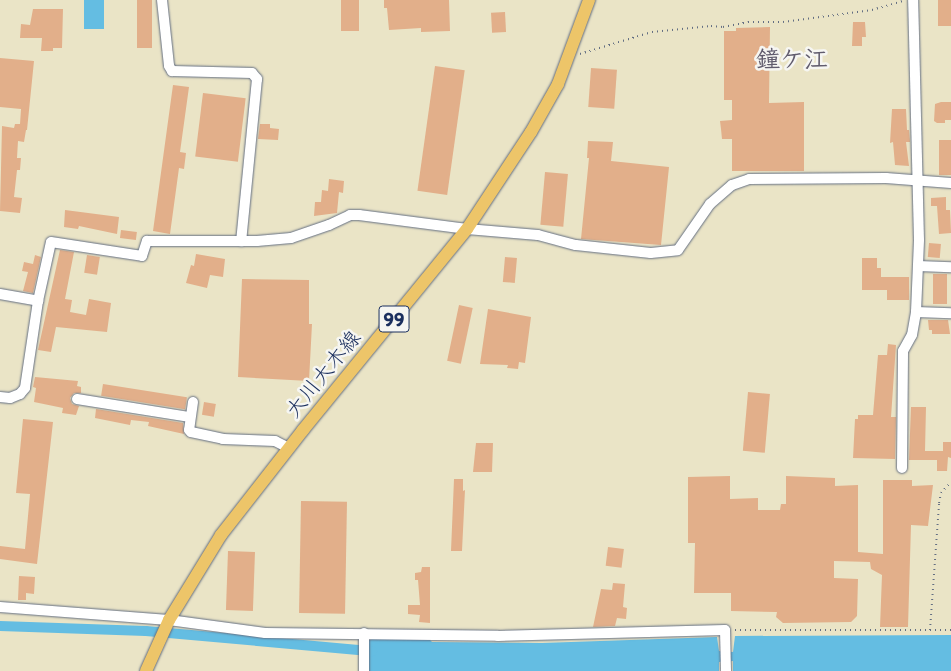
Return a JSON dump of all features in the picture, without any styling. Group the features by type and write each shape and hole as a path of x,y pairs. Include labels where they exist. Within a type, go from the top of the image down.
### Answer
{"main road":[{"name":"大川大木線","path":"146,671 169,622 221,535 289,448 467,229 530,132 558,84 589,0"}],"street":[{"path":"162,0 169,66 172,71 252,73 257,79 241,241"},
{"path":"902,468 903,351 912,335 916,312 918,266 913,0"},
{"path":"0,397 10,398 20,394 25,388 38,301 51,242 142,256 146,241 241,241 291,238 329,226 350,215 538,236 576,245 651,253 678,250 710,204 732,185 749,179 847,177 951,183"},
{"path":"918,266 951,267"},
{"path":"0,294 38,301"},
{"path":"916,312 951,313"},
{"path":"77,399 190,417"},
{"path":"193,402 188,430 191,432 223,440 275,441 289,448"},
{"path":"0,607 169,622 265,633 498,636 725,634 726,671"},
{"path":"363,635 364,671"}],"path":[{"path":"568,57 652,32 711,26 723,27 755,21 783,22 872,10 906,0"},
{"path":"930,630 939,503 941,493 951,482"},
{"path":"725,634 951,630"}],"water":[{"path":"84,0 104,0 104,29 84,29"},
{"path":"951,635 951,671 733,671 733,661 719,662 719,671 369,671 368,641 373,638 430,640 432,642 542,643 717,637 719,651 733,652 735,636"}],"building":[{"path":"137,0 152,0 152,48 137,48"},
{"path":"341,0 359,0 359,31 341,31"},
{"path":"384,0 449,0 450,31 421,32 421,28 389,30 387,8 384,8"},
{"path":"938,0 951,0 951,26 938,26"},
{"path":"33,9 63,9 62,48 53,48 53,51 41,51 42,38 20,38 21,24 30,25"},
{"path":"505,12 506,32 492,33 491,13"},
{"path":"853,22 865,22 866,37 862,37 862,46 852,46"},
{"path":"770,27 769,103 804,102 804,171 732,171 732,139 722,139 720,121 732,120 732,100 724,100 724,31 736,31 736,28"},
{"path":"0,58 34,61 27,130 24,142 18,141 17,158 21,158 20,170 17,170 14,197 22,198 20,213 0,211 2,126 14,128 15,124 20,124 21,109 0,107"},
{"path":"435,66 465,70 447,195 417,191"},
{"path":"591,68 617,70 614,109 588,107"},
{"path":"173,85 189,87 180,152 186,153 184,169 179,168 170,234 153,231"},
{"path":"203,93 246,98 238,162 195,157"},
{"path":"951,102 951,120 945,120 945,123 937,123 934,121 935,104"},
{"path":"892,109 906,109 907,130 909,130 910,142 906,142 909,166 895,165 893,142 890,143"},
{"path":"260,124 270,124 270,128 279,129 278,140 258,139"},
{"path":"939,140 951,140 951,175 939,175"},
{"path":"588,141 613,142 611,161 669,167 661,245 581,239 589,158 587,158"},
{"path":"545,172 568,174 563,227 540,225"},
{"path":"329,179 344,181 343,193 339,192 337,213 314,216 315,202 321,202 322,190 328,191"},
{"path":"946,197 946,210 950,210 951,233 939,234 937,206 931,206 931,198"},
{"path":"65,210 119,217 117,234 79,226 78,229 64,227"},
{"path":"121,230 137,232 136,240 120,238"},
{"path":"929,243 941,244 940,258 928,257"},
{"path":"60,250 74,252 65,299 72,300 70,312 86,315 89,299 111,303 107,332 56,327 51,352 38,350"},
{"path":"196,254 225,259 223,277 210,275 207,288 186,283 191,265 194,266"},
{"path":"35,255 41,257 33,293 23,291 28,272 22,271 24,262 33,264"},
{"path":"87,255 100,257 97,275 84,273"},
{"path":"505,257 517,258 515,283 503,282"},
{"path":"862,258 877,258 877,268 881,268 881,277 909,277 909,300 887,300 887,290 862,290"},
{"path":"933,274 947,274 947,304 933,304"},
{"path":"242,279 309,280 309,324 312,324 309,381 238,377"},
{"path":"459,305 473,308 461,364 447,361"},
{"path":"488,309 531,317 525,363 519,362 518,369 507,368 508,365 480,364"},
{"path":"928,320 948,320 950,334 932,334 932,330 929,330"},
{"path":"888,344 896,345 891,417 896,417 895,459 853,458 855,419 858,419 858,415 873,415 878,355 887,355"},
{"path":"35,377 78,381 77,386 81,387 81,393 74,393 70,398 72,404 79,406 76,415 62,413 63,408 34,402 36,388 33,387"},
{"path":"103,384 187,397 185,409 101,396"},
{"path":"748,392 770,394 765,453 743,451"},
{"path":"204,402 216,404 214,417 202,415"},
{"path":"911,407 926,407 925,451 943,451 943,442 951,442 951,458 948,457 947,471 937,471 937,460 909,460"},
{"path":"96,409 183,423 184,434 148,426 149,422 131,420 130,425 95,418"},
{"path":"23,419 53,422 37,564 0,559 0,546 25,549 30,494 16,493"},
{"path":"476,443 493,443 492,472 473,472"},
{"path":"730,476 730,499 758,498 758,510 780,510 781,504 786,504 786,476 835,478 835,486 858,485 858,552 883,554 883,480 912,480 912,486 933,485 928,526 911,525 908,627 880,627 882,575 871,569 870,562 834,561 834,578 858,579 857,616 851,622 783,623 776,617 777,612 731,611 731,593 694,593 695,543 688,543 688,477"},
{"path":"454,479 463,479 463,491 465,490 462,551 451,551"},
{"path":"301,501 347,502 345,614 299,613"},
{"path":"608,547 624,549 622,568 606,566"},
{"path":"228,551 255,552 253,611 226,610"},
{"path":"422,567 430,567 430,623 419,622 420,615 408,614 408,605 420,605 418,580 415,580 415,573 421,572"},
{"path":"19,576 35,577 34,594 26,593 26,600 18,600"},
{"path":"613,583 625,584 623,607 627,608 626,619 617,618 615,626 593,627 601,589 612,590"}],"waterway":[{"path":"0,626 146,631 372,651"}],"district":[{"name":"鐘ケ江","path":"792,59"}]}
